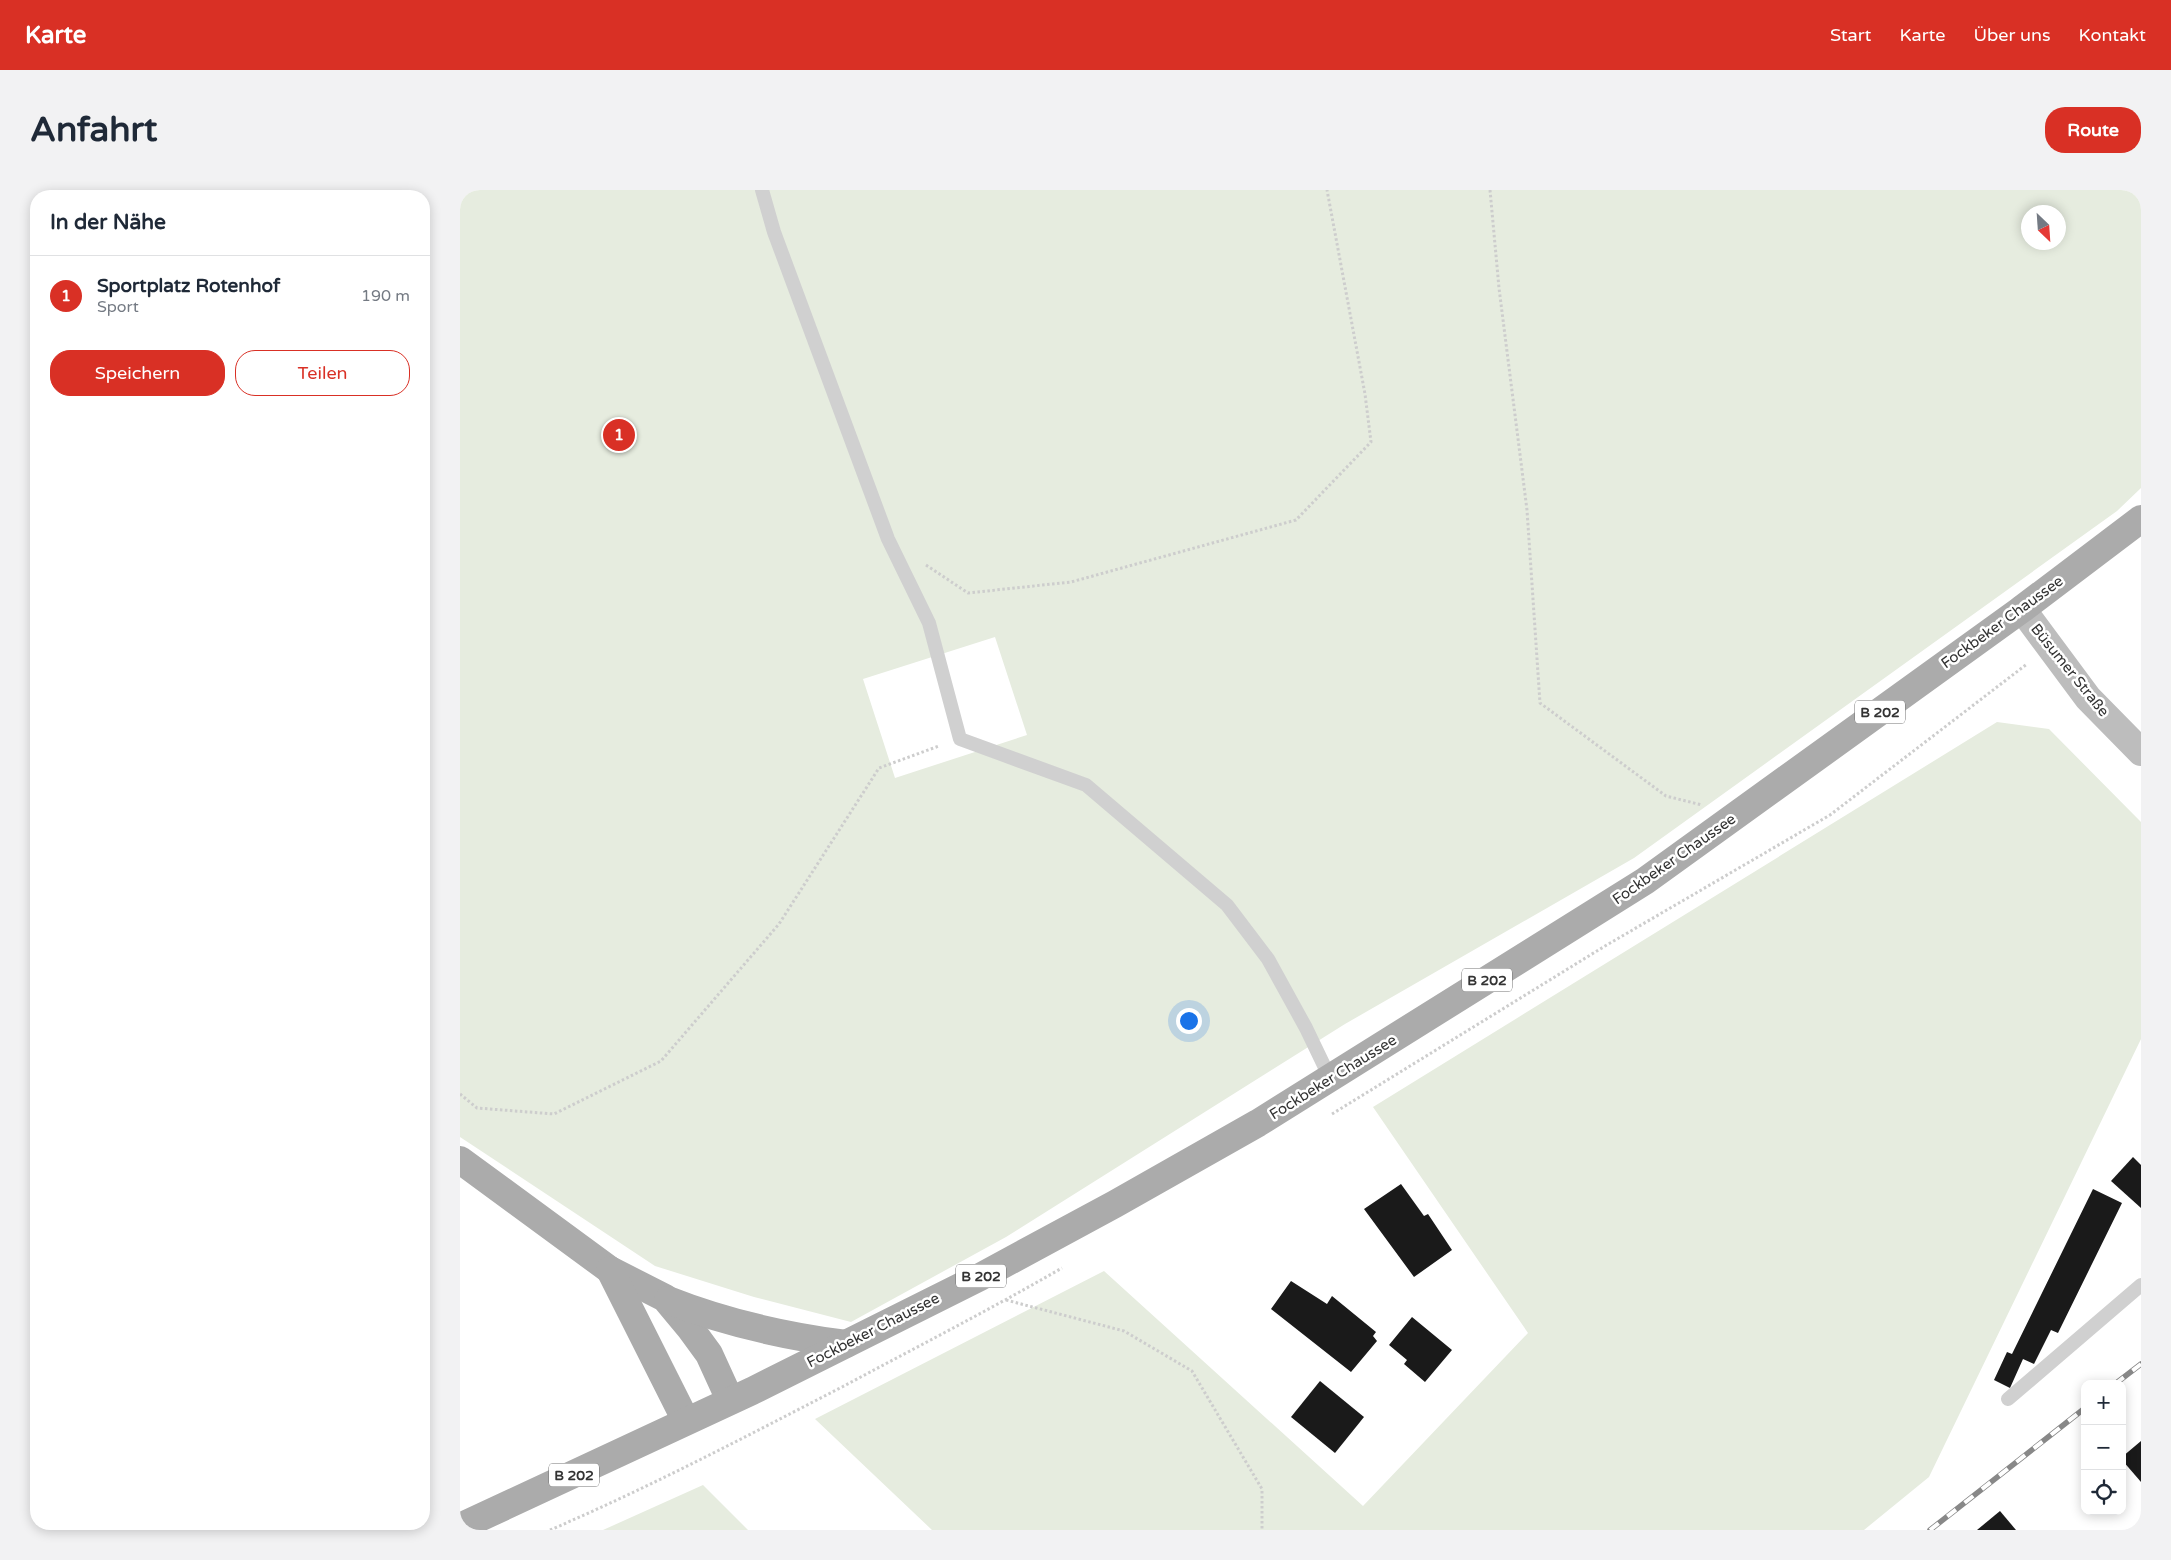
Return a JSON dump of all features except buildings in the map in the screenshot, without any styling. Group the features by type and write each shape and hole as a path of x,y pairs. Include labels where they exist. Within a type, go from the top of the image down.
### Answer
{"main road":[{"name":"Fockbeker Chaussee","path":"461,1529 846,1344 980,1277 1258,1124 1645,881 2022,609 2141,519"},
{"path":"460,1160 610,1270 665,1298 692,1309 750,1327 791,1336 846,1344"},
{"path":"610,1270 686,1421"},
{"path":"665,1298 709,1354 730,1400"}],"street":[{"name":"Büsumer Straße","path":"2022,609 2088,698 2141,752"}],"lane":[{"path":"762,190 774,232 888,540 929,623 960,739 1086,785 1227,905 1268,959 1306,1028 1330,1078"},
{"path":"2008,1398 2141,1285"}],"path":[{"path":"888,540 968,593 1071,582 1296,520 1371,442 1366,394 1327,190"},
{"path":"1490,190 1499,288 1528,510 1540,703 1666,796 1738,814"},
{"path":"460,1094 477,1108 554,1114 661,1061 779,924 879,768 960,739"},
{"path":"980,1277 1006,1300 1124,1331 1192,1371 1262,1489 1262,1530"}],"shaded area":[{"path":"460,190 2141,190 2141,488 2117,511 1634,858 1345,1024 1006,1237 851,1322 754,1297 655,1266 460,1137","holes":["995,637 1027,735 895,778 863,679"]},
{"path":"1997,722 2049,729 2141,822 2141,1039 1929,1477 1864,1530 932,1530 815,1419 1104,1271 1363,1506 1528,1333 1373,1107"},
{"path":"703,1485 748,1530 603,1530"}],"railway":[{"path":"2120,1380 2141,1364"},
{"path":"1930,1530 2081,1411"}],"place":[{"name":"Sportplatz Rotenhof","path":"619,435"}]}
